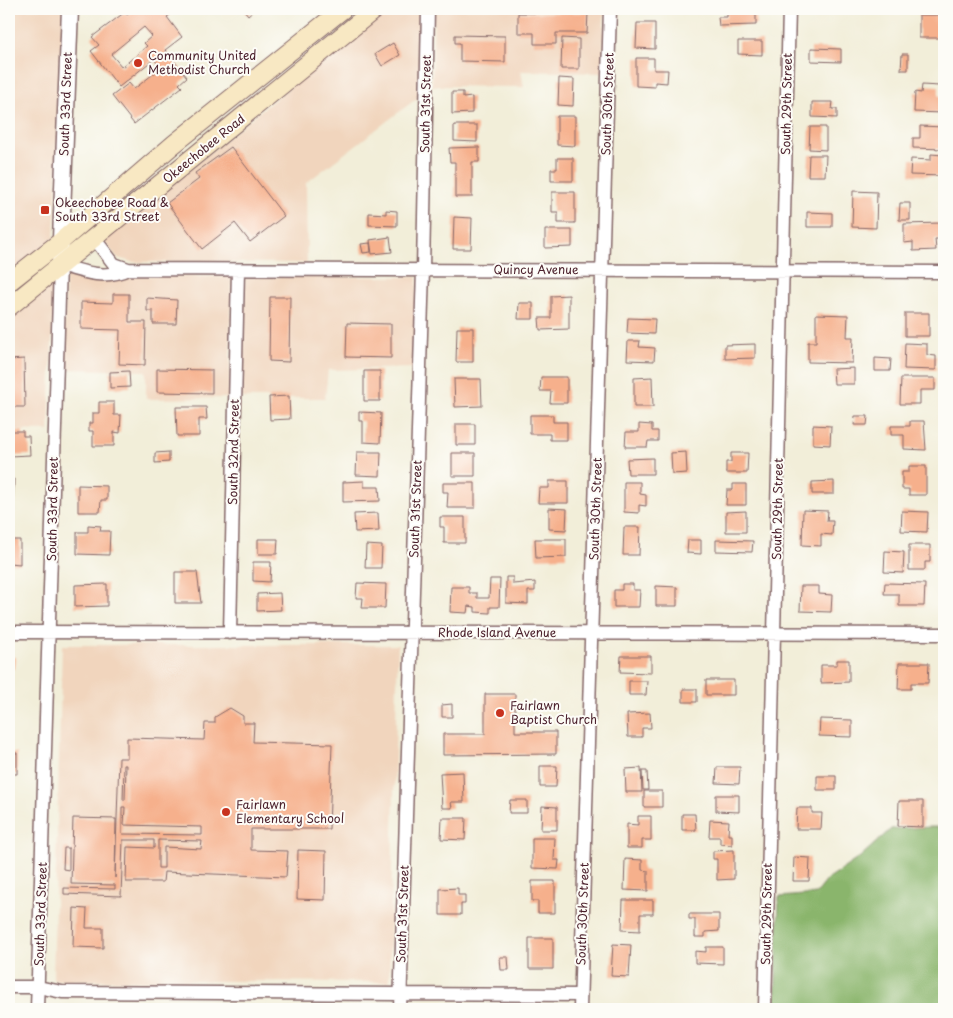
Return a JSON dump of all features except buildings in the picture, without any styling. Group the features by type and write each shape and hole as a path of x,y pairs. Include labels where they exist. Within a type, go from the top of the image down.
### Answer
{"main road":[{"name":"Okeechobee Road","path":"9,282 60,242 174,144 343,9"},
{"name":"Okeechobee Road","path":"9,307 375,9"}],"street":[{"name":"South 33rd Street","path":"37,1009 50,632 60,242 70,9"},
{"name":"South 31st Street","path":"400,1009 423,270 428,9"},
{"name":"South 30th Street","path":"580,1009 604,269 610,9"},
{"name":"South 29th Street","path":"765,1009 789,9"},
{"path":"94,238 114,264 128,269"},
{"name":"Quincy Avenue","path":"60,265 90,274 119,273 128,269 604,269 944,272"},
{"name":"South 32nd Street","path":"230,633 238,270"},
{"name":"Rhode Island Avenue","path":"9,632 944,634"},
{"path":"9,987 38,987 62,992 580,995"}],"shaded area":[{"path":"9,9 64,9 54,238 9,274"},
{"path":"385,9 421,9 420,96 306,183 307,263 132,262 118,258 103,240"},
{"path":"434,9 604,9 603,73 521,71 524,87 432,86"},
{"path":"66,274 90,281 119,280 132,276 232,277 229,398 146,399 146,371 63,369"},
{"path":"245,277 417,277 414,368 328,370 325,398 242,398"},
{"path":"54,279 49,431 9,430 9,315"},
{"name":"Fairlawn Elementary School","path":"62,645 398,645 389,982 53,980"}],"green space":[{"path":"944,827 944,1009 775,1006 779,897 816,894 828,879 860,857 891,829"}],"place":[{"name":"Community United Methodist Church","path":"138,63"},
{"name":"Okeechobee Road & South 33rd Street","path":"45,210"},
{"name":"Fairlawn Baptist Church","path":"500,713"},
{"name":"Fairlawn Elementary School","path":"226,812"}]}
